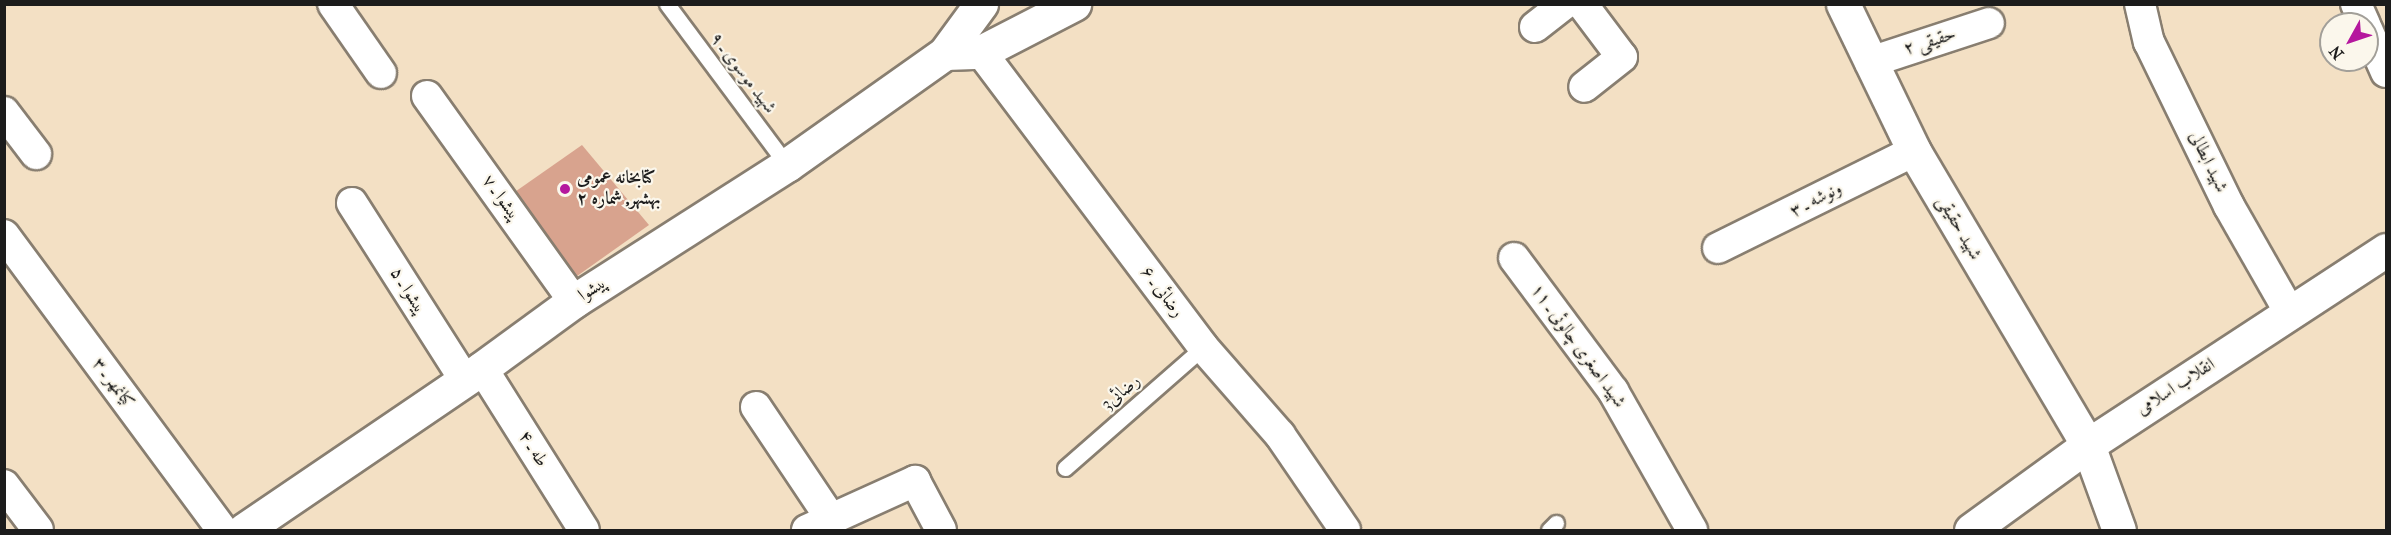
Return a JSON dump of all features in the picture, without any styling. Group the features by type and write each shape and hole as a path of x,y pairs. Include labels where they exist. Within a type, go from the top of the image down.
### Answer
{"street":[{"path":"333,4 381,73"},
{"path":"945,53 981,4"},
{"path":"945,53 981,51 1074,4"},
{"path":"1535,27 1564,4"},
{"path":"1582,4 1622,57 1584,87"},
{"name":"شهید حقیقی","path":"1843,4 1914,151 2088,445 2120,531"},
{"name":"شهید ابطالی","path":"2140,4 2154,52 2229,206 2290,313"},
{"name":"حقیقی ۲","path":"1870,62 1989,22"},
{"name":"رضائی ـ ۶","path":"981,51 1203,347 1280,435 1345,531"},
{"name":"پیشوا","path":"244,531 574,301 787,165 945,53"},
{"path":"2379,56 2386,72"},
{"name":"پیشوا ـ ۷","path":"427,96 574,301"},
{"path":"4,112 36,154"},
{"name":"ونوشه ـ ۳","path":"1718,248 1914,151"},
{"name":"پیشوا ـ ۵","path":"352,203 473,373"},
{"name":"کیانمهر ـ ۳","path":"4,235 222,531"},
{"name":"انقلاب اسلامی","path":"1971,531 2088,445 2386,250"},
{"name":"شهید اصغری چالوئی ـ ۱۱","path":"1514,258 1613,391 1692,531"},
{"name":"طه ـ ۴","path":"473,373 584,531"},
{"path":"756,407 819,525 915,481 938,526"},
{"path":"4,485 38,531"}],"lane":[{"name":"شهید موسوی ـ ۹","path":"667,4 787,165"},
{"name":"رضائی3","path":"1065,468 1203,347"}],"building":[{"path":"582,145 649,225 563,286 502,201"}],"place":[{"name":"کتابخانه عمومی بهشهر, شماره ۲","path":"565,189"}]}
